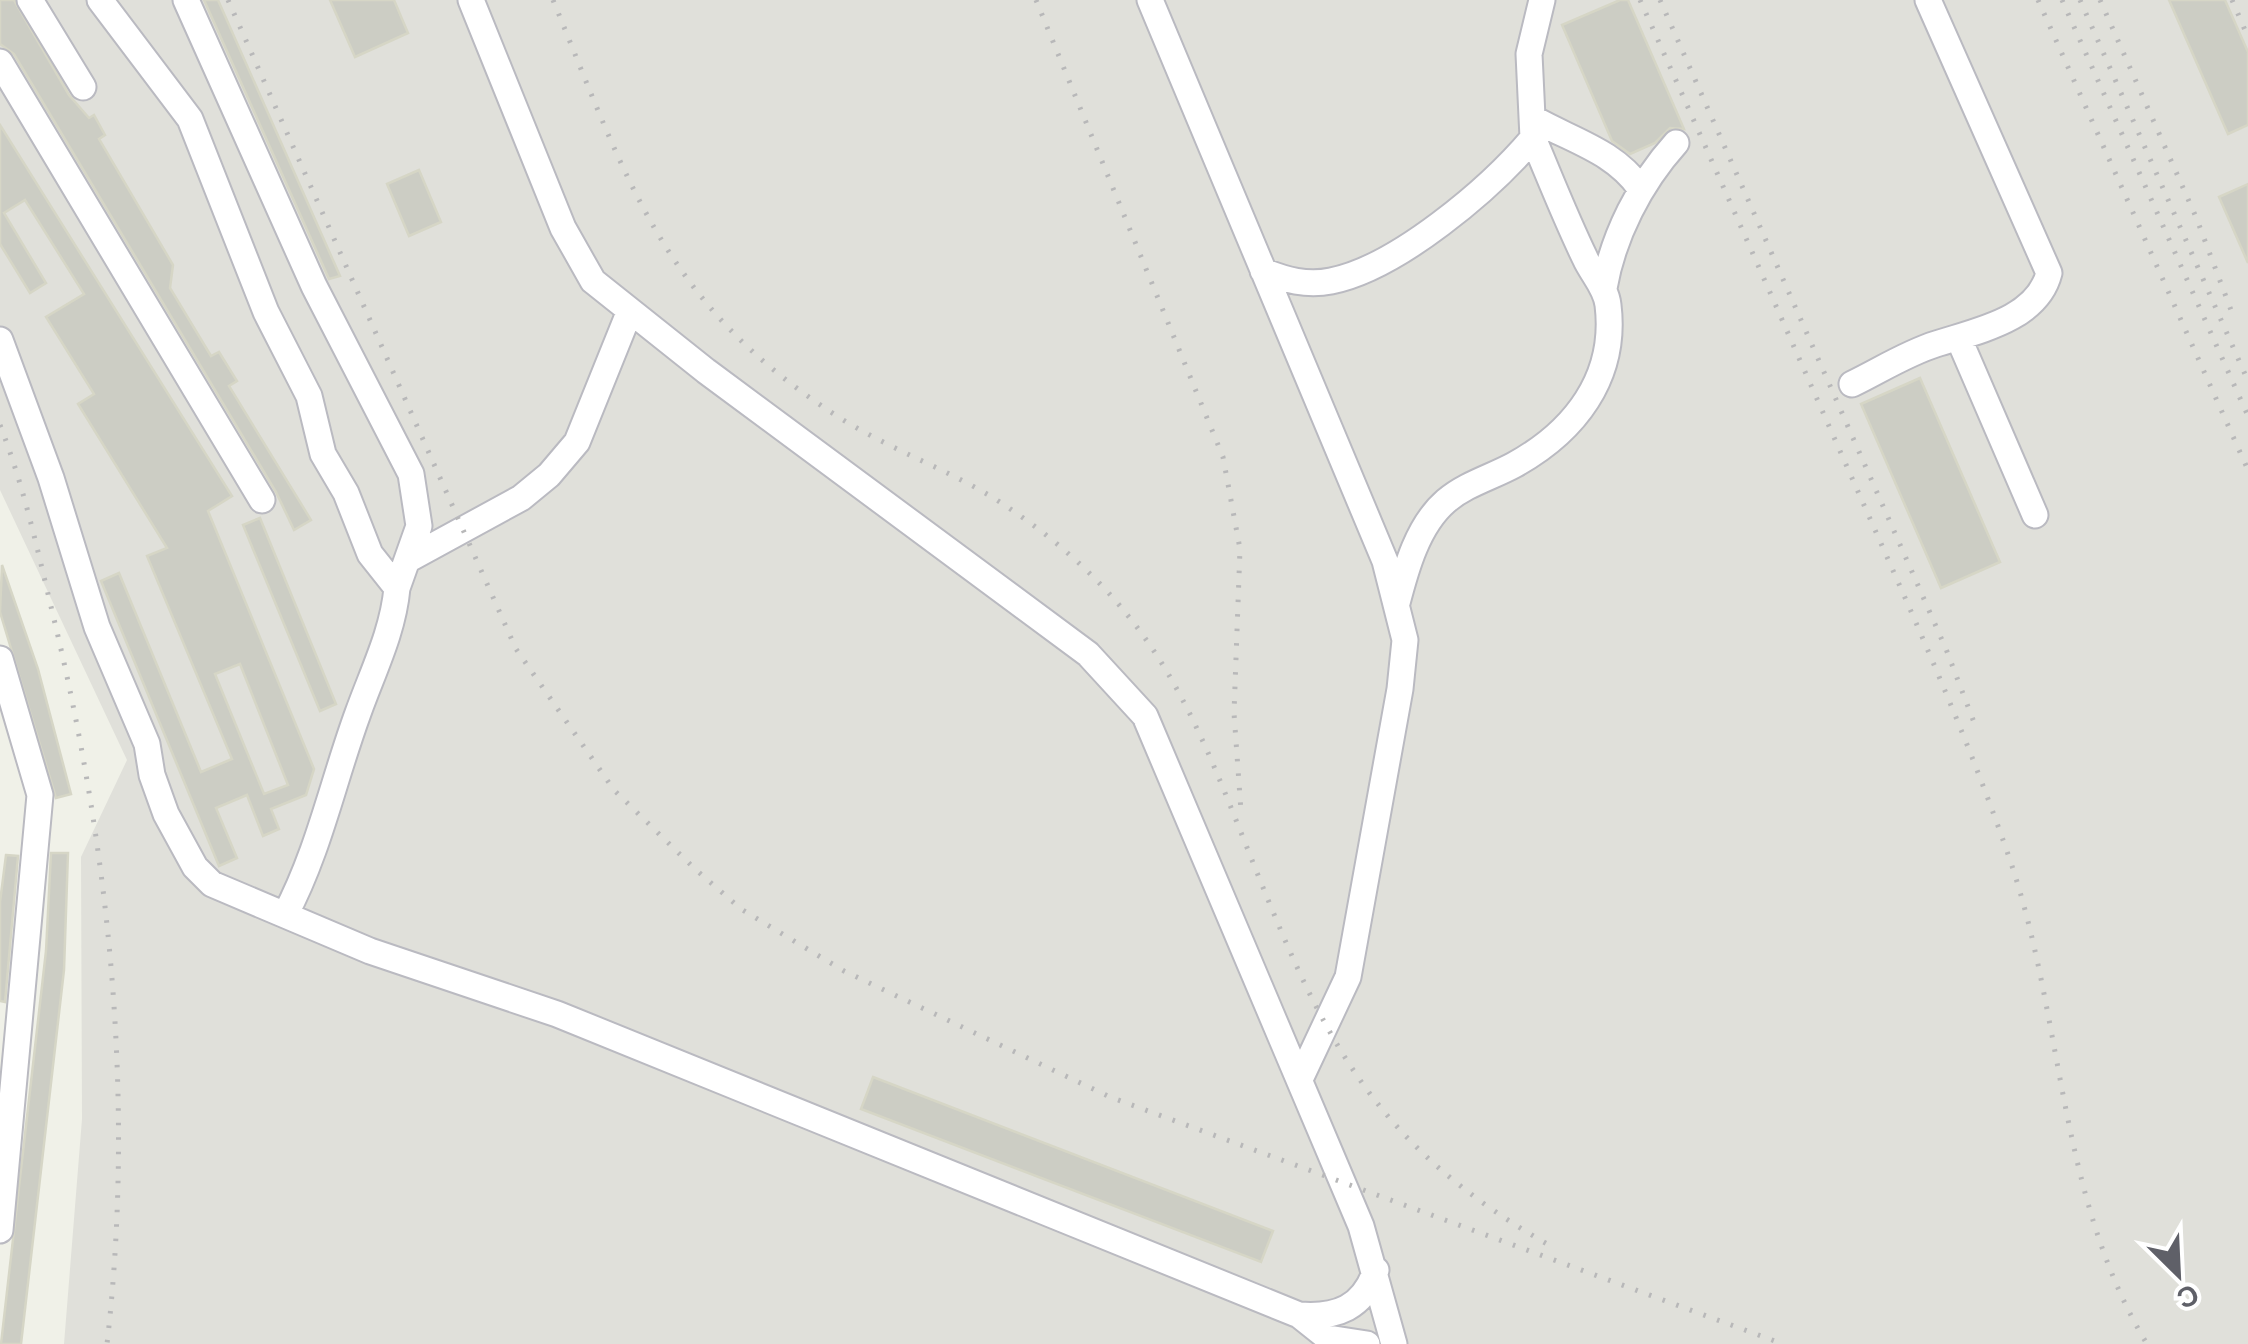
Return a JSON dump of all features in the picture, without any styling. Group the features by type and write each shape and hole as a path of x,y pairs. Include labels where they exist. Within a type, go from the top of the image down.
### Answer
{"street":[{"path":"30,0 83,87"},
{"path":"100,0 190,119 266,312 308,396 323,454 346,494 370,554 397,588"},
{"path":"186,0 314,286 411,474 420,526 397,588 394,617 356,716 327,814 302,884 285,916"},
{"path":"471,0 562,228 593,280 629,312 1088,654 1122,687 1156,737 1300,1078 1376,1270 1394,1344"},
{"path":"1150,0 1384,561 1405,640 1400,690 1348,978 1300,1078"},
{"path":"1396,602 1425,526 1446,500 1540,450 1572,424 1596,391 1606,346 1609,306 1604,288 1584,257 1533,129 1527,94 1529,54 1542,0"},
{"path":"1852,384 1934,344 1958,339 2010,317 2040,296 2049,273 1928,0"},
{"path":"0,62 262,500"},
{"path":"1263,271 1308,283 1333,281 1355,272 1444,222 1533,129"},
{"path":"1533,129 1608,153 1640,188"},
{"path":"1604,288 1610,258 1640,188 1676,144"},
{"path":"411,558 521,498 550,476 578,442 629,312"},
{"path":"1958,339 2035,515"},
{"path":"0,340 51,478 97,627 148,744 152,775 179,842 212,884 370,951 556,1014 1299,1315 1328,1338 1367,1344"},
{"path":"0,659 40,795 8,1083 0,1230"},
{"path":"1299,1315 1342,1313 1370,1289 1376,1270"}],"shaded area":[{"path":"0,0 2248,0 2248,1344 64,1344 82,1119 81,857 127,760 0,490"}],"building":[{"path":"0,0 14,0 69,95 89,118 94,115 105,135 99,139 173,265 170,288 211,356 219,352 237,381 229,386 311,520 294,530 276,492 14,54 0,44"},
{"path":"204,0 218,0 340,276 329,279"},
{"path":"330,0 394,0 408,33 355,57"},
{"path":"1628,0 1684,129 1670,128 1655,143 1630,154 1612,141 1562,25"},
{"path":"2169,0 2225,0 2248,52 2248,125 2228,134"},
{"path":"0,125 232,496 208,511 314,769 306,795 271,809 279,829 263,836 247,795 216,808 237,858 219,866 101,581 119,573 201,772 232,759 147,556 167,548 78,404 94,394 46,317 84,294 25,200 4,213 46,283 30,293 0,244","holes":["240,664 288,785 264,794 215,674"]},
{"path":"419,170 441,222 409,236 387,184"},
{"path":"2248,184 2248,263 2219,197"},
{"path":"1920,378 2000,562 1941,588 1861,404"},
{"path":"260,518 336,704 320,711 243,525"},
{"path":"2,565 38,669 71,794 56,798 0,612"},
{"path":"51,853 68,853 64,970 21,1344 1,1344 46,951"},
{"path":"6,855 18,856 5,1002 0,1001 0,902"},
{"path":"873,1077 1273,1231 1261,1262 861,1109"}],"railway":[{"path":"228,0 516,649 614,790 741,909 844,971 1110,1097 1783,1344"},
{"path":"553,0 630,181 658,234 691,283 730,329 778,374 837,416 1011,509 1066,551 1115,600 1164,666 1192,719 1295,963 1355,1072 1392,1121 1436,1166 1490,1208 1556,1249"},
{"path":"1036,0 1223,457 1240,549 1234,713 1241,811"},
{"path":"1640,0 1912,614 1992,810 2028,920 2065,1106 2096,1229 2118,1288 2147,1344"},
{"path":"1660,0 1946,649 1975,725"},
{"path":"2038,0 2248,470"},
{"path":"2062,0 2248,416"},
{"path":"2080,0 2248,381"},
{"path":"2100,0 2196,217 2234,318"},
{"path":"2232,0 2248,37"},
{"path":"0,425 23,495 73,704 103,886 112,977 118,1161 107,1344"}]}
